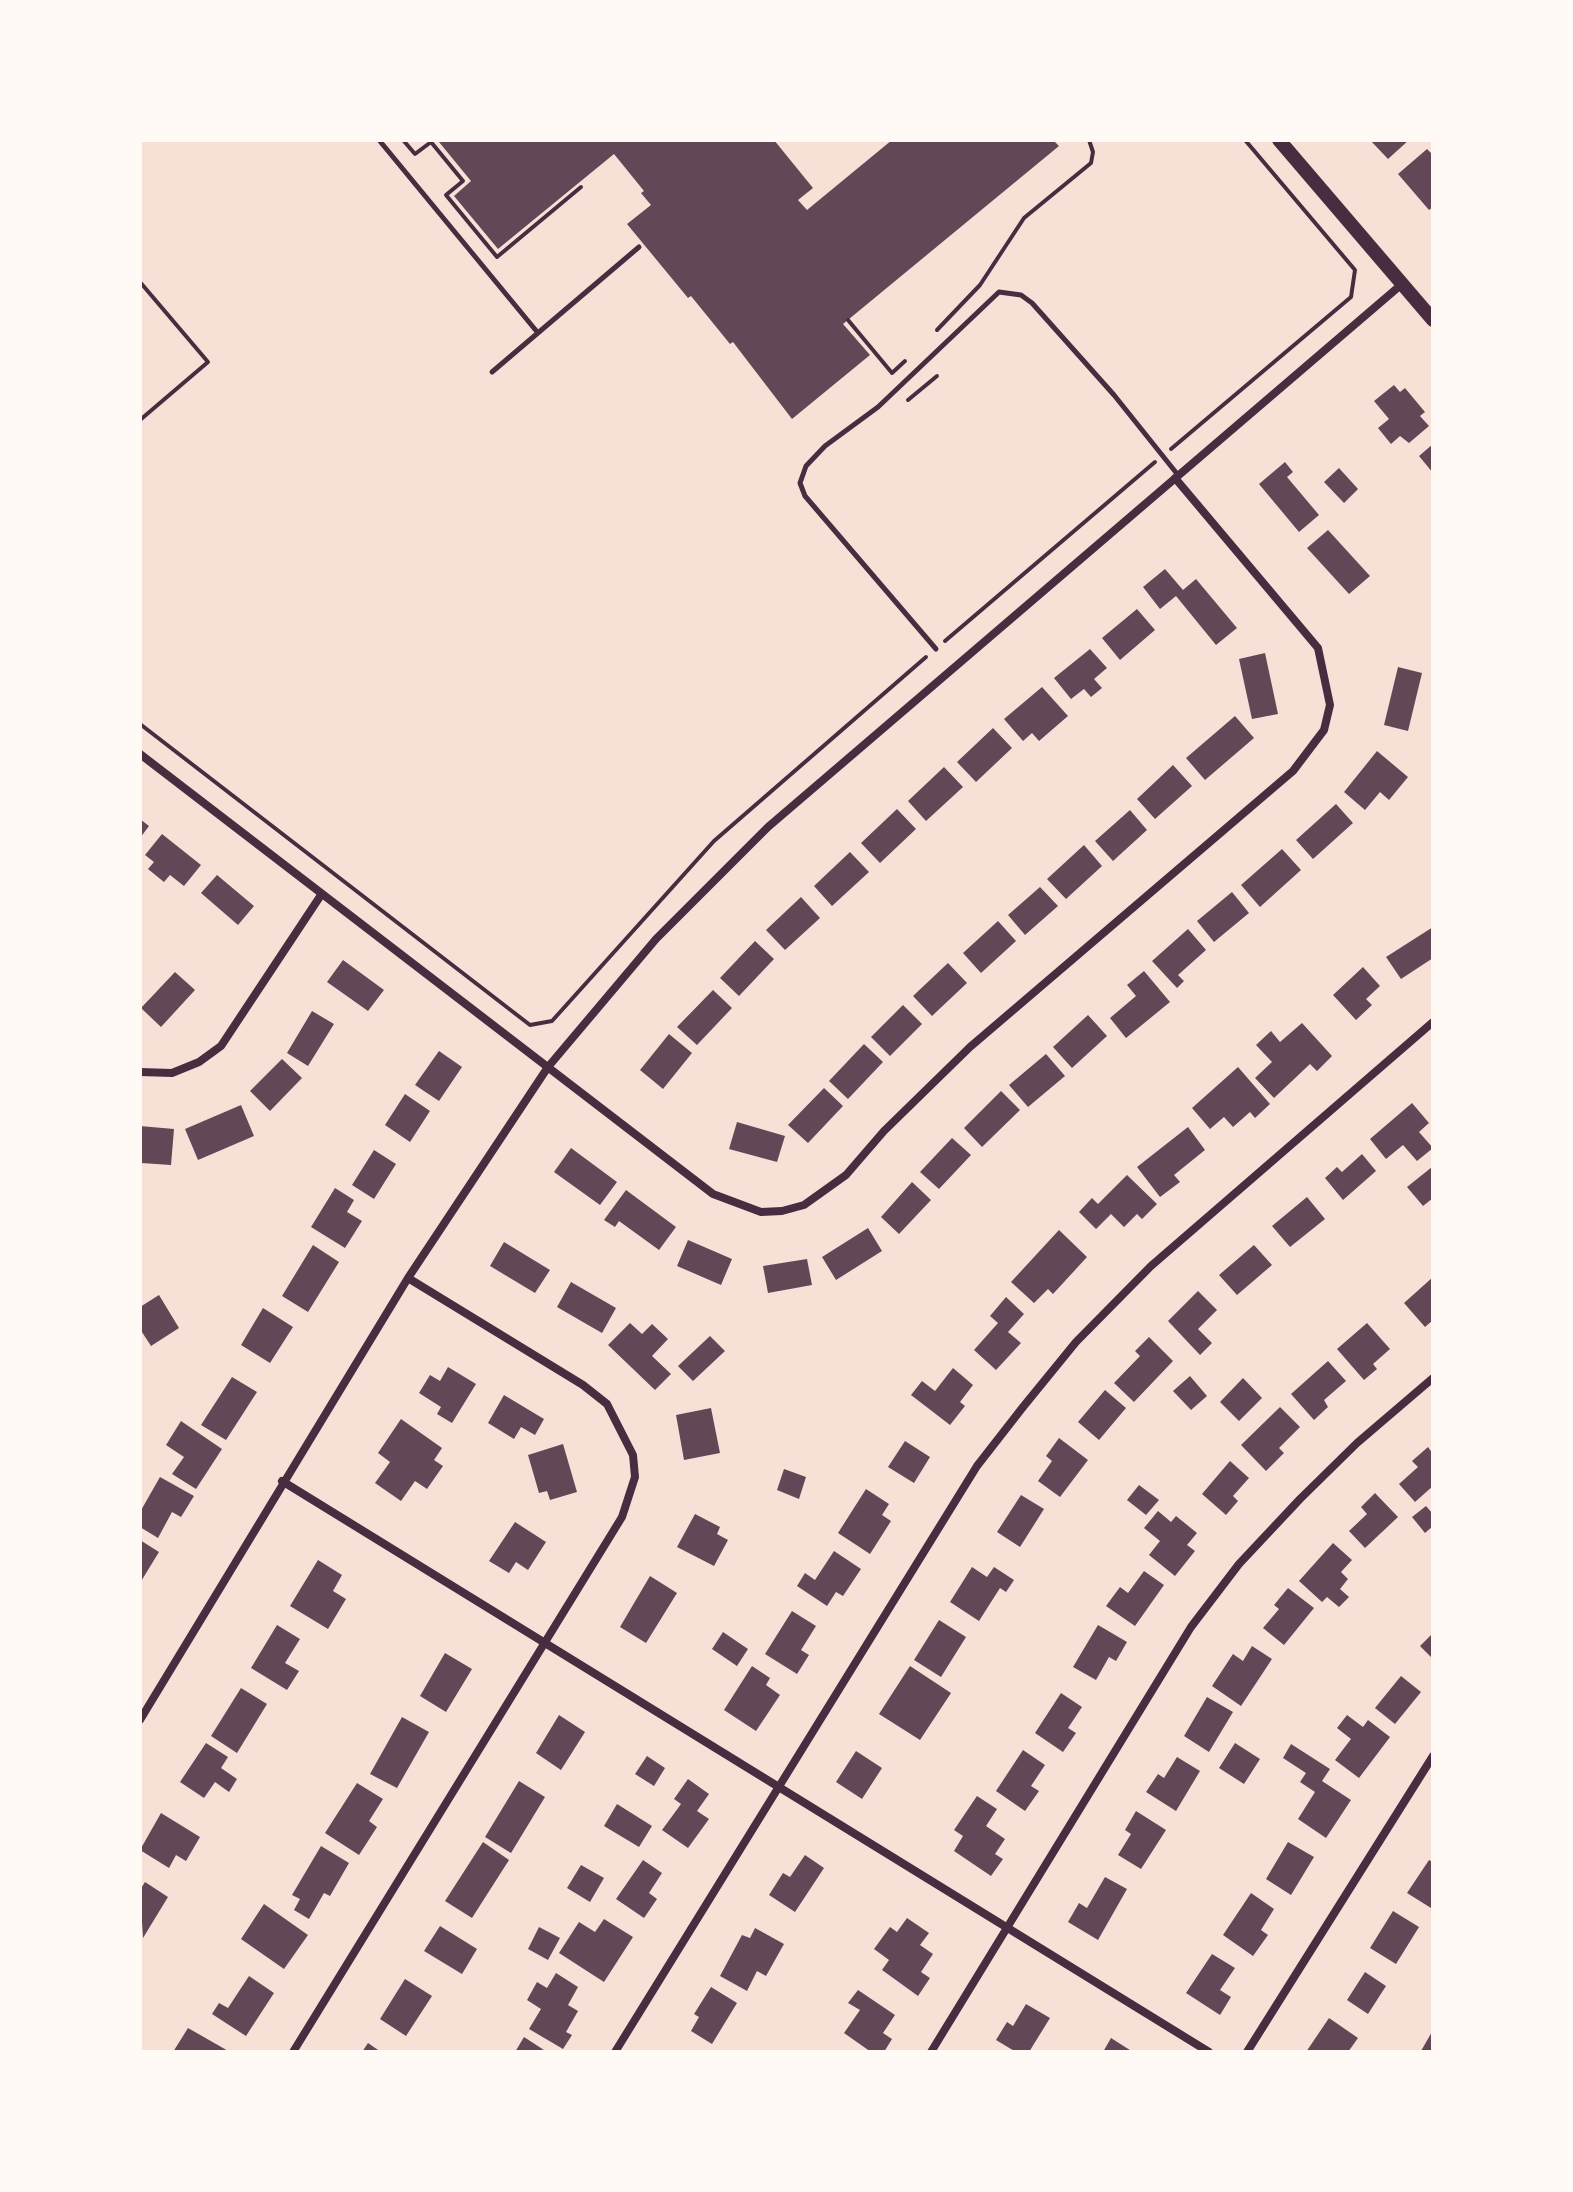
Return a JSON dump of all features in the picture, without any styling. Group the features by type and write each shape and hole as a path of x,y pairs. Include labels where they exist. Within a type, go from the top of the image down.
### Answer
{"street":[{"path":"1279,140 1433,320"},
{"path":"140,1720 282,1481 408,1278 548,1067 656,939 768,827 1402,284"},
{"path":"140,754 713,1194 761,1212 782,1211 804,1205 846,1175 884,1131 970,1047 1293,771 1324,730 1330,705 1318,648 1177,477"},
{"path":"140,1072 172,1073 199,1062 221,1046 321,895"},
{"path":"615,2052 977,1466 1076,1342 1151,1266 1433,1022"},
{"path":"293,2052 622,1517 635,1477 633,1455 607,1404 583,1385 408,1278"},
{"path":"931,2052 1191,1627 1239,1564 1357,1443 1433,1378"},
{"path":"282,1481 1006,1930 1209,2052"},
{"path":"1247,2052 1433,1756"}],"lane":[{"path":"379,140 538,333"},
{"path":"492,372 639,247"},
{"path":"936,649 805,496 800,483 806,466 825,446 878,407 991,298 1009,291 1032,303 1114,395 1177,477"}],"path":[{"path":"403,140 415,154 431,142 463,181 446,195 497,257 581,187"},
{"path":"928,339 980,285 1024,218 1091,163 1093,152 1089,140"},
{"path":"140,724 530,1025 552,1021 714,841 1351,297 1355,270 1245,140"},
{"path":"140,282 208,362 140,420"},
{"path":"848,320 892,373 905,360"},
{"path":"903,403 937,376"}],"building":[{"path":"774,140 813,188 798,200 807,210 892,140 1053,140 1059,146 843,324 870,355 792,419 733,342 730,344 691,296 688,298 627,224 651,205 641,193 644,191 614,154 498,249 454,196 471,181 439,142"},
{"path":"1370,140 1409,140 1388,159"},
{"path":"1427,149 1433,155 1433,207 1429,210 1398,174"},
{"path":"1394,385 1400,392 1405,388 1425,412 1420,416 1429,426 1409,443 1400,436 1391,444 1378,428 1389,419 1374,401"},
{"path":"1433,444 1433,473 1419,456"},
{"path":"1285,462 1293,472 1287,477 1319,515 1299,532 1259,484"},
{"path":"1339,468 1358,489 1344,503 1324,482"},
{"path":"1328,530 1370,576 1349,594 1307,548"},
{"path":"1165,569 1183,590 1196,579 1237,628 1216,645 1176,596 1160,609 1143,587"},
{"path":"1137,609 1155,630 1120,660 1102,638"},
{"path":"1090,649 1107,668 1094,679 1102,688 1091,697 1084,689 1071,699 1054,678"},
{"path":"1265,653 1278,714 1252,719 1239,659"},
{"path":"1398,667 1422,673 1408,731 1384,725"},
{"path":"1042,687 1068,716 1039,741 1032,733 1023,741 1004,719"},
{"path":"1235,716 1254,738 1205,780 1186,758"},
{"path":"993,728 1012,748 976,782 957,762"},
{"path":"1377,751 1408,777 1389,800 1380,792 1365,810 1344,792"},
{"path":"1173,765 1192,786 1155,819 1137,799"},
{"path":"944,767 963,787 926,821 908,801"},
{"path":"1336,804 1353,823 1313,859 1296,840"},
{"path":"897,809 916,829 880,863 861,843"},
{"path":"1130,810 1147,830 1113,861 1095,841"},
{"path":"140,819 149,826 140,838"},
{"path":"162,834 201,865 184,886 170,875 164,882 148,869 154,862 145,855"},
{"path":"1084,845 1102,866 1066,899 1047,879"},
{"path":"1282,849 1301,870 1260,907 1241,885"},
{"path":"850,852 869,872 832,906 814,886"},
{"path":"217,875 254,906 238,925 201,893"},
{"path":"1040,887 1058,906 1025,935 1008,915"},
{"path":"1232,892 1249,913 1214,942 1197,921"},
{"path":"801,897 820,918 785,950 766,930"},
{"path":"998,921 1016,941 981,973 963,953"},
{"path":"1433,927 1433,958 1401,979 1386,957"},
{"path":"1188,929 1206,950 1178,975 1184,981 1177,988 1152,961"},
{"path":"755,941 774,959 739,996 720,978"},
{"path":"343,960 384,990 368,1011 327,982"},
{"path":"948,963 967,983 932,1016 913,996"},
{"path":"1363,967 1380,986 1366,999 1372,1005 1356,1020 1333,995"},
{"path":"1144,971 1170,1002 1126,1038 1110,1018 1136,996 1127,985"},
{"path":"175,972 195,990 161,1027 141,1008"},
{"path":"713,990 732,1008 697,1045 677,1027"},
{"path":"903,1005 922,1024 890,1056 871,1037"},
{"path":"312,1011 334,1024 308,1066 287,1053"},
{"path":"1088,1015 1107,1036 1072,1068 1053,1047"},
{"path":"1302,1023 1332,1056 1317,1071 1310,1064 1274,1098 1255,1078 1272,1062 1256,1045 1271,1031 1280,1042"},
{"path":"669,1034 692,1053 663,1089 640,1070"},
{"path":"864,1044 883,1062 848,1099 829,1081"},
{"path":"439,1051 462,1067 439,1101 415,1085"},
{"path":"1046,1054 1065,1076 1028,1107 1009,1085"},
{"path":"282,1059 302,1078 270,1111 250,1091"},
{"path":"1238,1067 1270,1104 1255,1118 1250,1112 1233,1127 1224,1117 1210,1129 1192,1108"},
{"path":"824,1088 843,1106 808,1143 788,1125"},
{"path":"1001,1091 1020,1110 982,1147 964,1128"},
{"path":"405,1094 430,1111 410,1142 385,1125"},
{"path":"1412,1103 1429,1123 1419,1132 1433,1148 1417,1161 1403,1145 1386,1159 1370,1139"},
{"path":"241,1105 254,1136 198,1160 185,1129"},
{"path":"737,1122 785,1136 777,1162 729,1149"},
{"path":"140,1126 174,1129 171,1165 141,1163"},
{"path":"1188,1127 1205,1150 1174,1175 1180,1182 1160,1197 1137,1167"},
{"path":"952,1138 971,1155 939,1189 920,1172"},
{"path":"571,1148 617,1182 600,1205 554,1172"},
{"path":"374,1150 396,1164 374,1199 352,1185"},
{"path":"1362,1154 1376,1171 1343,1200 1325,1178 1337,1167 1342,1172"},
{"path":"1432,1167 1433,1198 1423,1206 1407,1187"},
{"path":"1127,1175 1157,1204 1142,1219 1137,1214 1124,1227 1111,1214 1096,1229 1079,1212 1092,1198 1098,1204"},
{"path":"912,1182 931,1200 899,1234 881,1217"},
{"path":"335,1188 354,1200 347,1212 362,1221 345,1248 311,1227"},
{"path":"626,1190 676,1227 659,1250 619,1221 615,1227 604,1220"},
{"path":"1307,1197 1325,1219 1290,1247 1272,1226"},
{"path":"868,1228 882,1251 836,1280 822,1257"},
{"path":"1059,1230 1087,1257 1053,1294 1048,1289 1034,1303 1011,1282"},
{"path":"688,1240 732,1259 721,1285 677,1266"},
{"path":"504,1242 550,1270 535,1293 490,1266"},
{"path":"313,1245 339,1262 308,1312 282,1296"},
{"path":"1254,1245 1272,1265 1237,1295 1219,1275"},
{"path":"807,1259 812,1285 768,1293 763,1266"},
{"path":"1433,1277 1433,1320 1425,1327 1404,1303"},
{"path":"571,1282 616,1308 602,1333 557,1307"},
{"path":"1198,1291 1217,1310 1198,1329 1212,1343 1200,1355 1168,1321"},
{"path":"159,1295 179,1328 151,1346 140,1329 140,1307"},
{"path":"1006,1297 1024,1314 1008,1332 1021,1343 996,1370 974,1350 998,1323 990,1316"},
{"path":"263,1308 293,1327 270,1363 241,1345"},
{"path":"630,1323 642,1334 652,1324 668,1339 652,1356 671,1374 655,1390 608,1345"},
{"path":"1367,1323 1390,1349 1373,1364 1377,1369 1364,1380 1337,1349"},
{"path":"710,1336 725,1351 693,1381 678,1366"},
{"path":"1149,1337 1173,1361 1134,1402 1114,1383 1140,1356 1135,1351"},
{"path":"1328,1361 1346,1381 1324,1400 1328,1407 1314,1420 1291,1394"},
{"path":"448,1367 476,1384 452,1423 437,1414 441,1407 419,1393 430,1375 440,1381"},
{"path":"953,1368 973,1385 960,1402 965,1406 950,1425 911,1395 922,1381 935,1391"},
{"path":"1190,1376 1207,1396 1191,1410 1173,1391"},
{"path":"232,1377 257,1392 226,1440 201,1425"},
{"path":"1243,1378 1262,1398 1239,1421 1220,1402"},
{"path":"1105,1390 1126,1408 1099,1440 1078,1422"},
{"path":"504,1395 544,1419 535,1435 521,1427 514,1439 488,1423"},
{"path":"1280,1407 1300,1427 1279,1448 1284,1453 1266,1471 1241,1445"},
{"path":"711,1408 720,1453 684,1460 676,1415"},
{"path":"401,1419 442,1448 434,1460 443,1466 427,1489 415,1481 401,1501 375,1483 390,1462 378,1453"},
{"path":"181,1421 222,1449 196,1489 172,1474 184,1457 166,1445"},
{"path":"1059,1438 1088,1460 1060,1497 1038,1481 1052,1461 1046,1456"},
{"path":"905,1441 930,1457 914,1483 888,1467"},
{"path":"563,1444 577,1492 550,1500 547,1491 539,1493 528,1455"},
{"path":"1428,1447 1433,1454 1433,1486 1415,1502 1399,1484 1418,1467 1412,1461"},
{"path":"1230,1461 1249,1478 1233,1496 1238,1501 1226,1515 1202,1494"},
{"path":"784,1469 806,1477 799,1499 777,1490"},
{"path":"160,1477 194,1496 181,1517 172,1512 158,1538 140,1527 140,1512"},
{"path":"1139,1485 1159,1500 1146,1515 1127,1500"},
{"path":"866,1489 889,1504 882,1515 891,1521 870,1554 838,1533"},
{"path":"1375,1493 1398,1517 1365,1548 1349,1531 1367,1514 1361,1507"},
{"path":"1021,1495 1044,1509 1020,1547 997,1532"},
{"path":"1426,1506 1433,1514 1433,1526 1425,1533 1412,1517"},
{"path":"1158,1511 1171,1522 1176,1516 1197,1533 1187,1545 1195,1551 1175,1576 1149,1555 1160,1541 1144,1528"},
{"path":"695,1514 720,1527 717,1534 728,1540 714,1566 677,1547"},
{"path":"515,1522 546,1542 528,1570 516,1562 509,1573 489,1561"},
{"path":"140,1540 159,1552 140,1583"},
{"path":"1333,1543 1352,1560 1341,1572 1348,1579 1340,1589 1349,1597 1339,1607 1327,1597 1322,1602 1299,1581"},
{"path":"834,1551 861,1569 843,1596 836,1592 827,1606 797,1586 805,1573 815,1580"},
{"path":"318,1560 342,1575 333,1591 346,1599 328,1629 290,1606"},
{"path":"972,1567 987,1577 994,1567 1014,1580 1006,1592 1000,1588 979,1621 950,1602"},
{"path":"1144,1571 1164,1585 1135,1626 1106,1606 1120,1587 1128,1593"},
{"path":"650,1576 677,1593 646,1643 620,1627"},
{"path":"1288,1588 1314,1608 1284,1645 1263,1628 1279,1609 1274,1605"},
{"path":"792,1611 816,1626 801,1650 809,1655 797,1674 765,1654"},
{"path":"939,1620 966,1637 941,1677 914,1660"},
{"path":"277,1625 300,1639 285,1663 299,1671 287,1690 251,1668"},
{"path":"1098,1625 1127,1642 1116,1661 1109,1657 1096,1680 1073,1667"},
{"path":"723,1632 748,1649 737,1666 712,1649"},
{"path":"1433,1633 1433,1659 1420,1646"},
{"path":"1252,1646 1272,1659 1241,1706 1212,1686 1233,1654 1243,1661"},
{"path":"445,1653 472,1669 446,1712 420,1696"},
{"path":"752,1666 770,1678 766,1685 780,1695 756,1731 724,1710"},
{"path":"910,1666 951,1693 920,1740 879,1714"},
{"path":"1401,1676 1421,1692 1395,1724 1375,1708"},
{"path":"241,1688 267,1704 237,1753 211,1736"},
{"path":"1061,1693 1082,1707 1068,1728 1076,1733 1063,1752 1035,1733"},
{"path":"1207,1697 1233,1712 1209,1752 1184,1736"},
{"path":"559,1715 585,1732 561,1770 536,1753"},
{"path":"1347,1715 1363,1727 1368,1720 1390,1737 1359,1778 1335,1760 1351,1739 1337,1728"},
{"path":"402,1717 429,1732 397,1788 370,1774"},
{"path":"206,1743 228,1757 221,1768 237,1779 229,1792 215,1782 204,1798 180,1782"},
{"path":"1235,1743 1260,1759 1244,1784 1219,1768"},
{"path":"1291,1744 1330,1769 1322,1781 1351,1800 1326,1838 1298,1819 1315,1792 1300,1782 1306,1773 1283,1758"},
{"path":"1023,1750 1045,1765 1031,1786 1039,1791 1025,1811 996,1791"},
{"path":"856,1751 882,1768 862,1799 836,1782"},
{"path":"647,1756 665,1768 654,1786 635,1774"},
{"path":"1177,1757 1200,1771 1176,1811 1146,1792 1158,1774 1164,1778"},
{"path":"688,1779 709,1794 697,1811 709,1819 688,1848 662,1830 681,1804 674,1799"},
{"path":"519,1781 545,1797 511,1853 485,1837"},
{"path":"357,1783 383,1799 369,1821 377,1827 359,1855 325,1833"},
{"path":"977,1796 997,1809 986,1826 1005,1839 995,1854 1003,1859 991,1876 954,1851 963,1836 954,1830"},
{"path":"617,1804 652,1826 639,1847 604,1826"},
{"path":"1136,1811 1166,1830 1141,1869 1118,1855 1131,1834 1125,1830"},
{"path":"161,1813 200,1837 186,1861 176,1855 169,1868 140,1850"},
{"path":"483,1842 509,1860 472,1918 445,1901"},
{"path":"1288,1842 1314,1857 1291,1895 1266,1879"},
{"path":"321,1846 349,1863 330,1896 324,1893 309,1919 294,1910 300,1899 292,1895"},
{"path":"805,1855 824,1868 795,1912 769,1895 783,1873 790,1877"},
{"path":"643,1860 662,1873 649,1893 657,1899 644,1918 616,1899"},
{"path":"1429,1860 1433,1862 1431,1908 1407,1893"},
{"path":"581,1865 604,1878 590,1902 567,1888"},
{"path":"1105,1877 1127,1889 1098,1940 1068,1922 1079,1903 1087,1908"},
{"path":"145,1882 168,1897 143,1938 140,1890"},
{"path":"1251,1893 1274,1909 1261,1930 1268,1935 1253,1956 1223,1935"},
{"path":"264,1904 308,1935 284,1969 241,1939"},
{"path":"1393,1911 1419,1927 1396,1964 1370,1948"},
{"path":"907,1918 929,1933 920,1945 933,1954 921,1972 930,1978 918,1996 882,1970 889,1960 874,1949 890,1927 897,1932"},
{"path":"604,1919 633,1937 604,1982 559,1953 579,1922 595,1932"},
{"path":"440,1926 477,1949 462,1974 424,1951"},
{"path":"539,1927 560,1938 548,1960 528,1949"},
{"path":"755,1928 784,1944 766,1976 757,1971 747,1991 720,1976 742,1935 750,1938"},
{"path":"1212,1954 1235,1968 1220,1990 1231,1997 1220,2015 1186,1993"},
{"path":"1365,1972 1386,1986 1368,2014 1347,2000"},
{"path":"556,1973 578,1987 568,2005 578,2011 566,2032 572,2035 563,2049 529,2029 541,2009 527,2000 537,1982 547,1988"},
{"path":"249,1976 274,1993 246,2036 212,2014 219,2003 228,2008"},
{"path":"405,1979 432,1996 406,2036 380,2019"},
{"path":"711,1987 737,2003 712,2044 691,2031 699,2017 694,2014"},
{"path":"858,1990 895,2015 883,2033 892,2039 884,2052 871,2052 844,2033 860,2010 848,2003"},
{"path":"1026,2004 1050,2018 1029,2052 1016,2052 996,2040 1007,2022 1013,2026"},
{"path":"1329,2018 1358,2038 1348,2052 1306,2052"},
{"path":"188,2028 230,2052 173,2052"},
{"path":"1433,2030 1433,2052 1421,2051"},
{"path":"524,2037 547,2052 515,2052"},
{"path":"1111,2038 1133,2052 1103,2052"},
{"path":"368,2043 381,2052 362,2052"}]}
